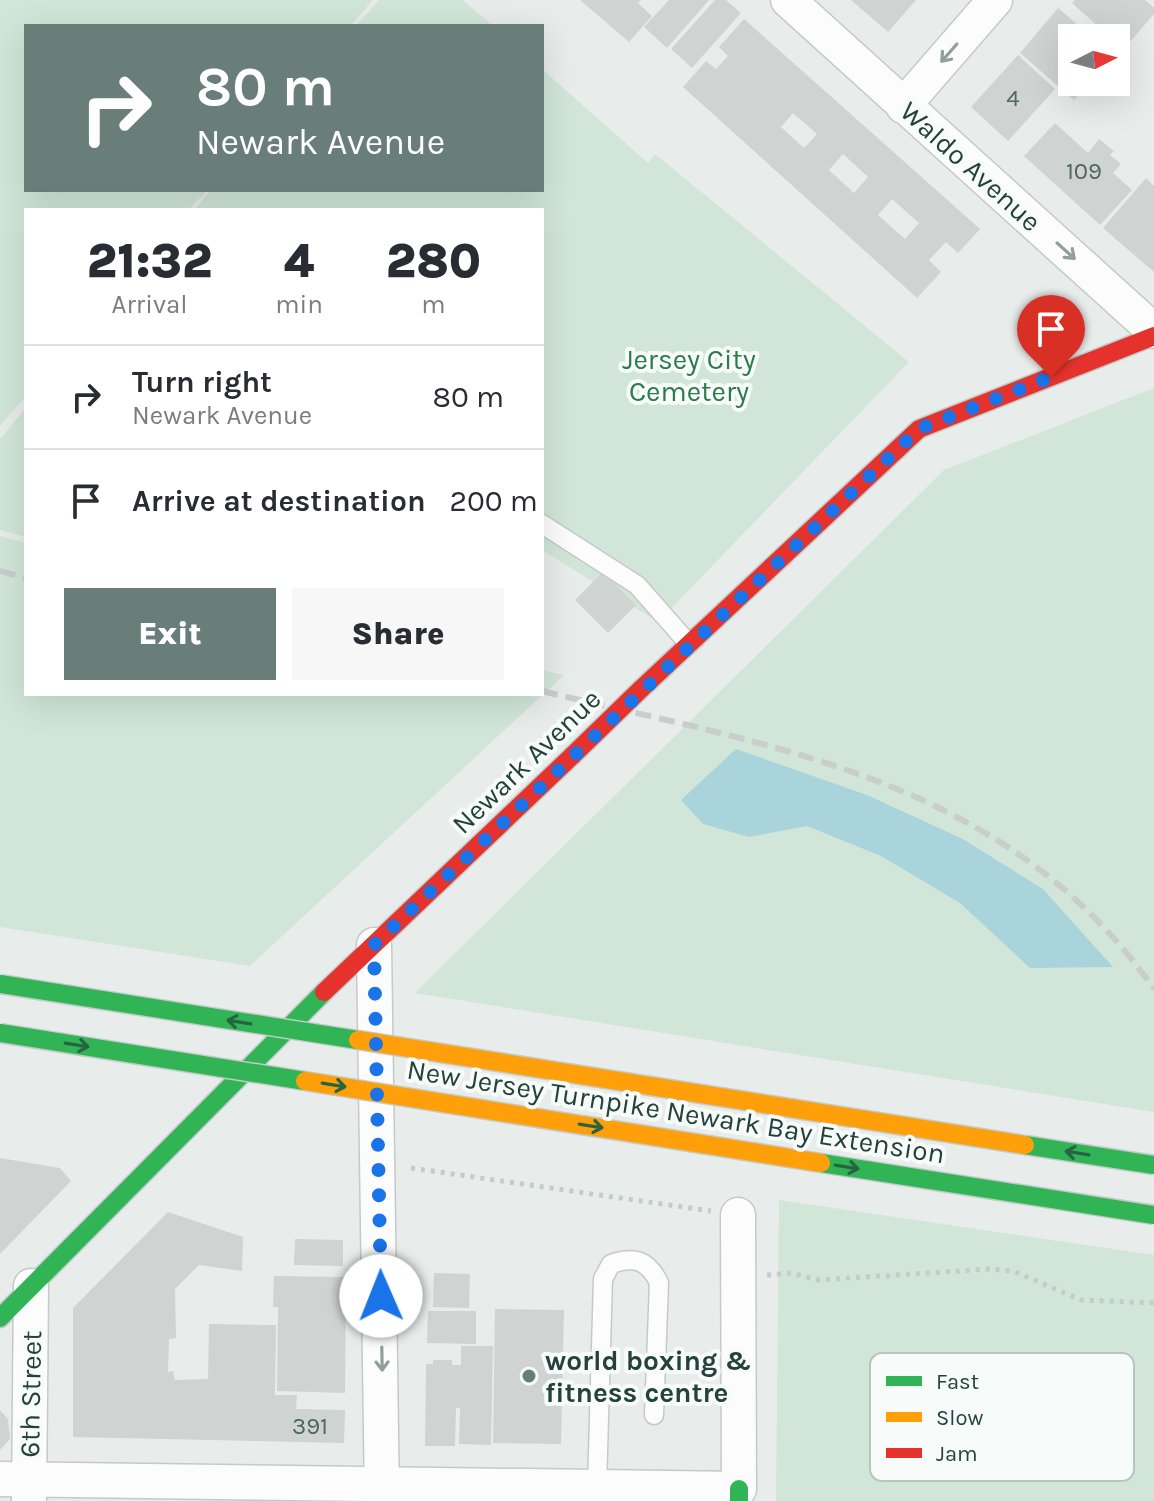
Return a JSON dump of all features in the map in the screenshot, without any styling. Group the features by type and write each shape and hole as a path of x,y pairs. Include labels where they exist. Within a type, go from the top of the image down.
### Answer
{"main road":[{"name":"Newark Avenue","path":"0,1318 374,945 919,429 1154,333"},
{"name":"New Jersey Turnpike Newark Bay Extension","path":"0,984 1154,1165"},
{"name":"New Jersey Turnpike Newark Bay Extension","path":"0,1033 1154,1215"}],"street":[{"name":"Waldo Avenue","path":"788,0 1154,333"},
{"path":"903,106 995,0"},
{"path":"374,945 382,1492"},
{"path":"19,1486 145,1491 382,1492 597,1487 662,1494 739,1495 738,1278 727,1213"},
{"name":"6th Street","path":"19,1486 31,1286"}],"lane":[{"path":"544,525 647,593 689,644"},
{"path":"597,1487 603,1279 611,1264 626,1259 640,1260 651,1267 659,1283 654,1415"}],"path":[{"path":"411,1168 727,1213"},
{"path":"738,1278 791,1273 819,1280 989,1269 1013,1271 1081,1300 1154,1303"}],"green space":[{"path":"0,0 373,0 352,24 24,24 24,192 205,192 191,208 24,208 24,398 0,426"},
{"path":"379,0 463,0 491,24 358,24"},
{"name":"Jersey City Cemetery","path":"544,71 648,163 655,154 909,362 658,622 544,551 544,208 196,208 209,192 544,192"},
{"path":"1154,388 1154,1112 415,993 944,470"},
{"path":"24,410 24,536 0,530 0,439"},
{"path":"0,536 24,542 24,696 541,696 250,966 0,927"},
{"path":"544,670 564,675 544,694"},
{"path":"779,1200 1154,1255 1154,1501 776,1501"}],"water":[{"path":"736,749 867,795 963,839 1043,889 1113,967 1030,968 960,903 881,856 807,826 749,837 703,824 681,800"}],"building":[{"path":"580,0 641,0 638,3 652,16 629,42"},
{"path":"669,0 709,0 667,48 644,27"},
{"path":"715,0 726,0 741,13 692,68 671,49"},
{"path":"851,0 916,0 888,32"},
{"path":"1075,0 1145,0 1154,8 1154,14 1130,42 1130,24 1095,24 1072,3"},
{"path":"1058,8 1077,24 1058,24 1058,86 1020,53"},
{"path":"744,19 980,229 958,253 946,242 929,260 941,272 917,298 683,87 706,61 716,69 728,56 719,47","holes":["793,113 817,134 804,148 781,127","843,154 868,177 854,193 829,170","892,199 919,223 905,239 878,215"]},
{"path":"1018,55 1055,89 1008,141 971,107"},
{"path":"1055,123 1088,153 1099,139 1114,151 1110,155 1121,164 1113,173 1132,190 1100,225 1024,156"},
{"path":"1146,178 1154,186 1154,272 1103,228"},
{"path":"603,572 636,605 608,633 575,600"},
{"path":"0,1158 60,1168 71,1181 0,1254"},
{"path":"168,1212 243,1237 242,1271 199,1265 175,1289 176,1338 169,1339 168,1372 173,1371 175,1380 208,1379 209,1324 276,1325 275,1395 297,1395 296,1409 345,1410 344,1443 73,1437 73,1308"},
{"path":"295,1239 343,1240 343,1266 294,1265"},
{"path":"434,1273 470,1274 469,1308 433,1307"},
{"path":"274,1276 346,1277 345,1393 277,1391 278,1307 273,1307"},
{"name":"world boxing & fitness centre","path":"495,1309 564,1310 561,1444 493,1443"},
{"path":"428,1311 476,1311 476,1344 427,1343"},
{"path":"461,1346 493,1346 491,1445 459,1444 460,1408 456,1408 455,1446 425,1446 426,1364 433,1364 433,1360 452,1360 452,1365 461,1365"},
{"path":"0,1410 8,1419 10,1439 0,1450"}],"railway":[{"path":"0,571 24,577"},
{"path":"544,691 798,754 879,782 956,817 1028,861 1095,918 1154,989"}],"traffic: fast":[{"path":"0,984 358,1040"},
{"path":"0,1318 324,992"},
{"path":"0,1033 305,1081"},
{"path":"1025,1145 1154,1165"},
{"path":"821,1163 1154,1215"},
{"path":"739,1489 739,1501"}],"traffic: jam":[{"path":"641,689 919,429 1154,336"},
{"path":"573,755 641,689"},
{"path":"324,992 573,755"}],"traffic: slow":[{"path":"358,1040 1025,1145"},
{"path":"305,1081 821,1163"}],"place":[{"name":"world boxing & fitness centre","path":"529,1376"}],"route":[{"path":"381,1296 374,945 919,429 1051,377"}]}
